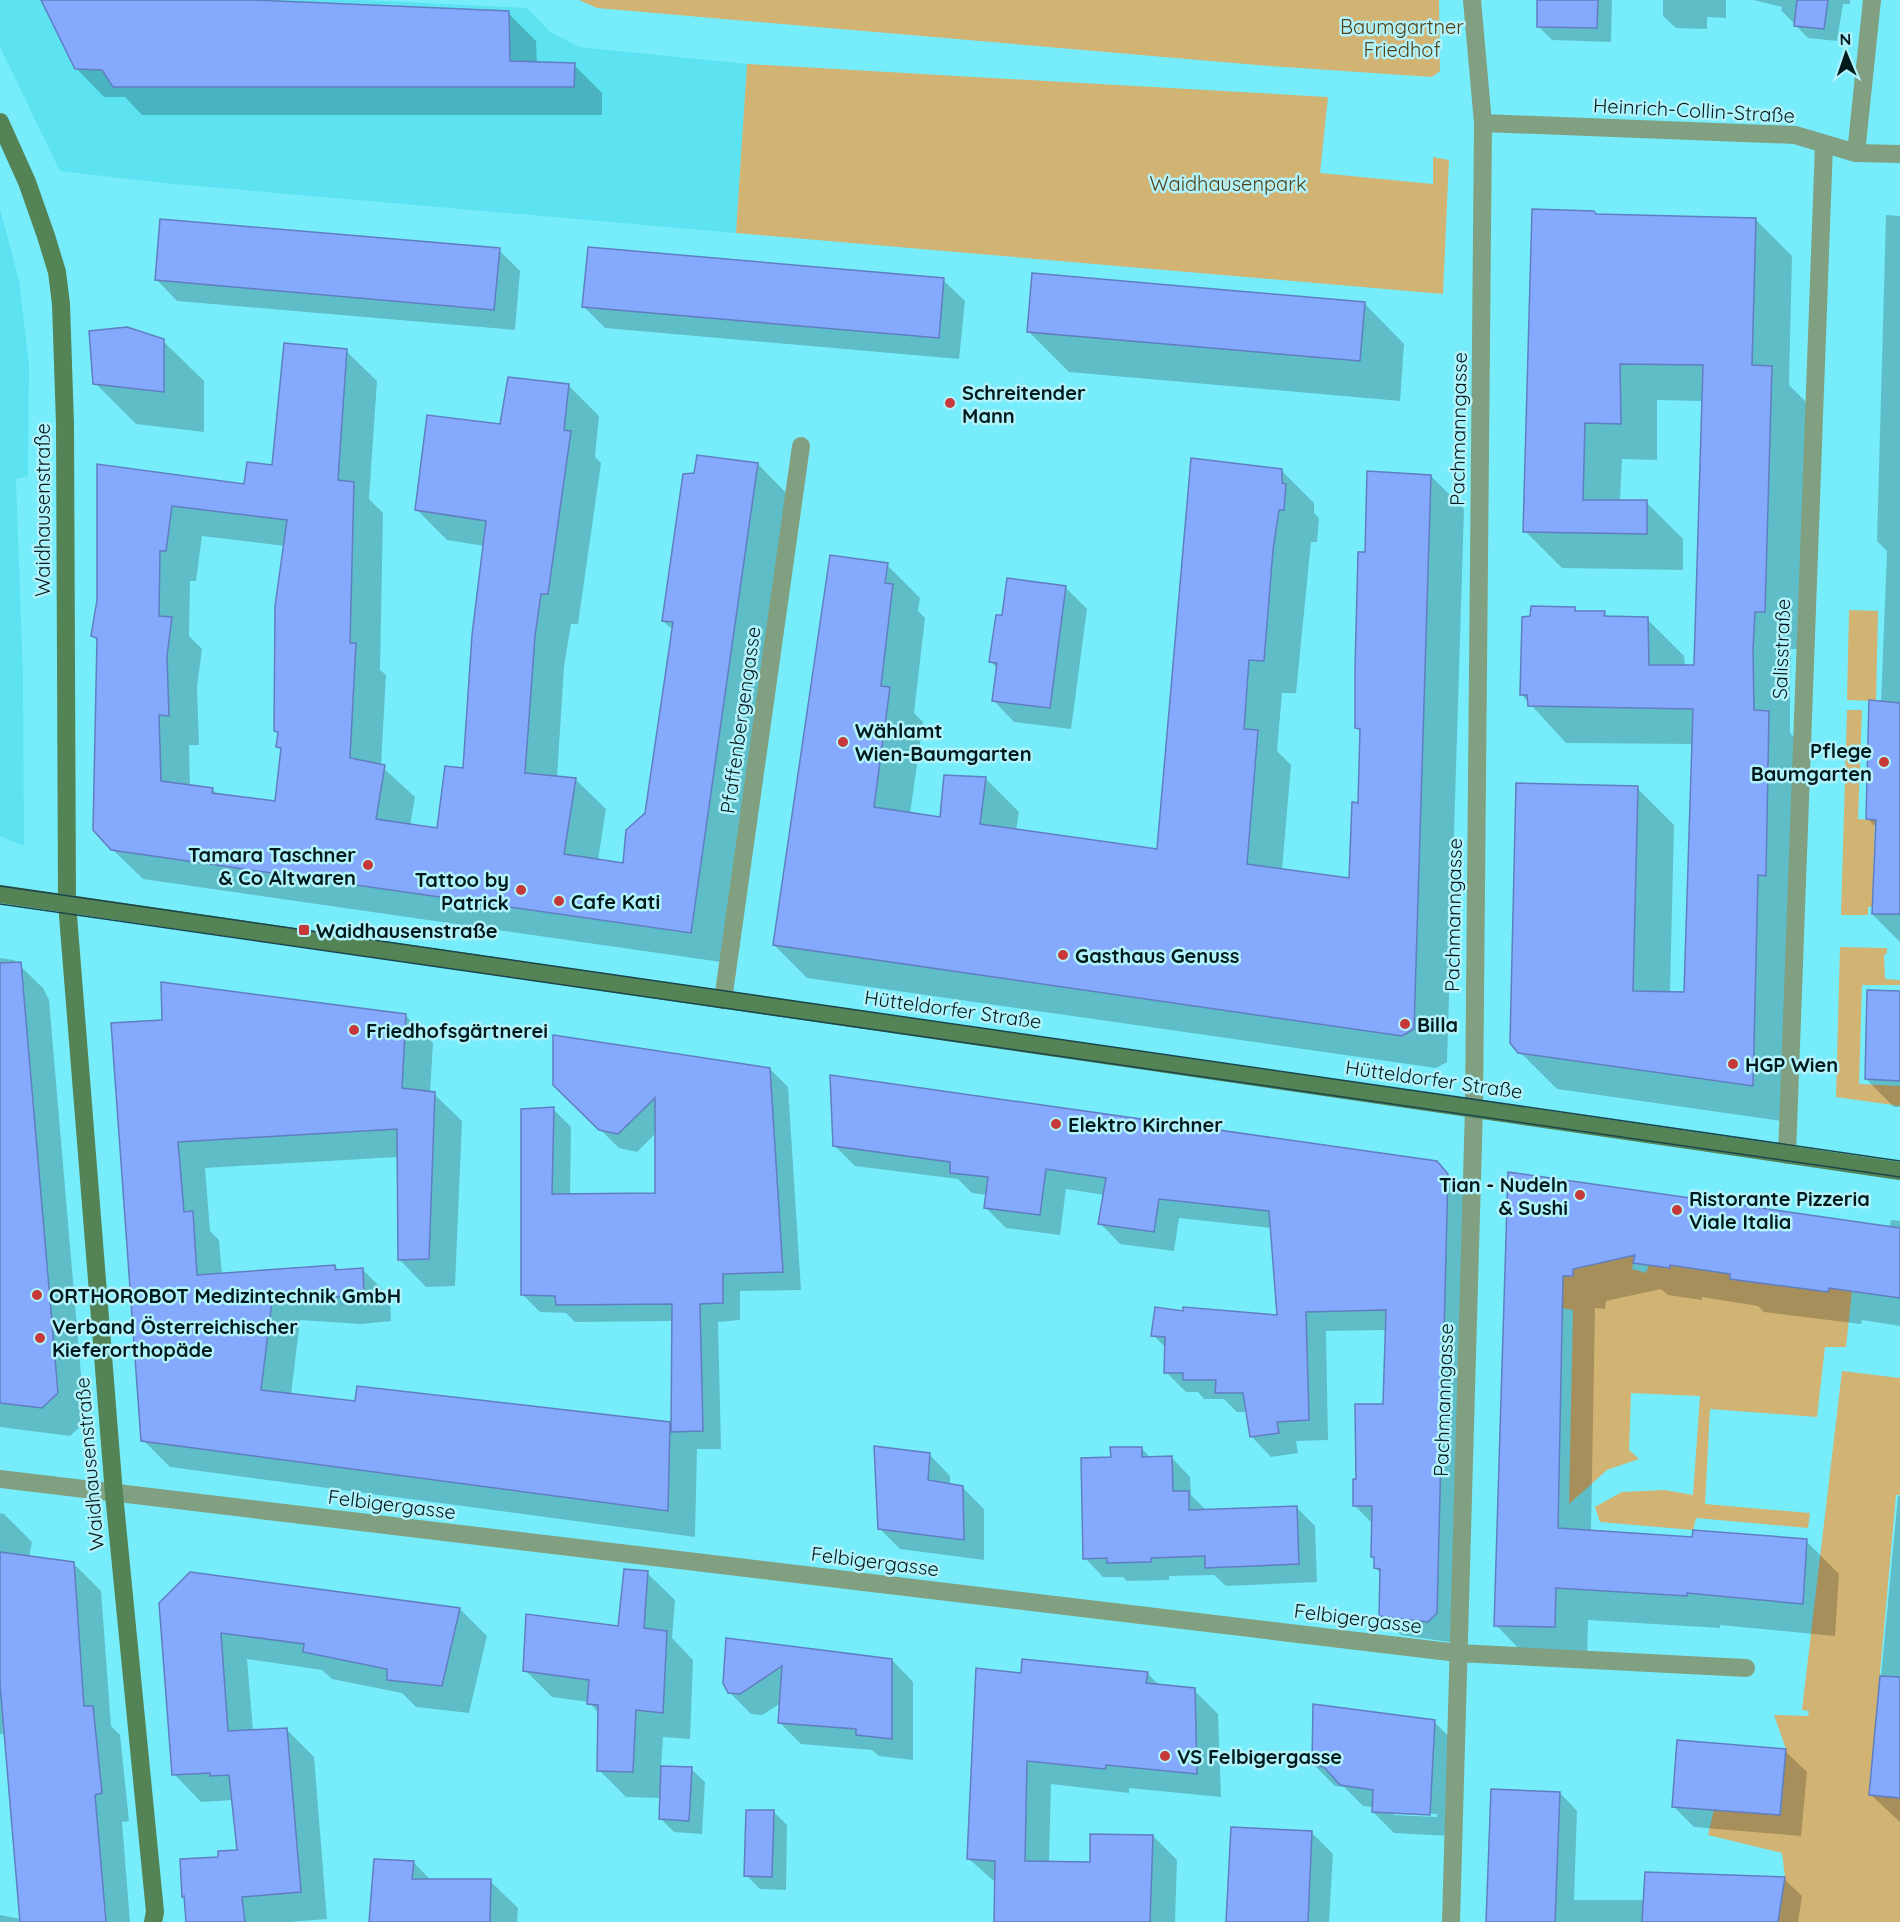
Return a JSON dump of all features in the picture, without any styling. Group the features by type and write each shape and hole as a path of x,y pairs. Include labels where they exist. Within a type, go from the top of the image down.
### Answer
{"main road":[{"name":"Waidhausenstraße","path":"0,122 27,182 46,236 57,272 61,304 65,424 67,903 114,1494 155,1919"},
{"name":"Hütteldorfer Straße","path":"0,894 1474,1107 1900,1171"}],"street":[{"name":"Pachmanngasse","path":"1451,1922 1474,1107 1484,123 1472,0"},
{"path":"1856,153 1872,0"},
{"name":"Heinrich-Collin-Straße","path":"1484,123 1795,135 1856,153 1900,154"},
{"name":"Salisstraße","path":"1787,1155 1824,144"},
{"name":"Pfaffenbergengasse","path":"723,1000 801,446"},
{"name":"Felbigergasse","path":"0,1479 1458,1653 1746,1668"}],"shaded area":[{"path":"0,0 365,0 527,8 550,32 579,47 747,64 736,233 163,183 60,171 0,47"},
{"path":"0,209 19,280 29,365 28,476 16,479 23,676 24,846 0,836"}],"green space":[{"name":"Baumgartner Friedhof","path":"579,0 1439,0 1440,71 1432,77 1257,65 597,8"},
{"name":"Waidhausenpark","path":"747,64 1328,97 1320,173 1433,184 1433,157 1449,160 1443,294 736,233"},
{"path":"1849,610 1878,611 1876,701 1847,700"},
{"path":"1847,710 1862,710 1858,819 1875,820 1872,907 1868,907 1868,915 1841,915"},
{"path":"1840,947 1887,948 1887,953 1884,955 1885,979 1900,980 1900,985 1862,985 1859,1084 1900,1086 1900,1106 1836,1097"},
{"path":"1636,1250 1632,1269 1646,1273 1649,1265 1670,1255 1713,1262 1712,1271 1730,1274 1730,1279 1753,1283 1754,1277 1828,1292 1829,1288 1852,1291 1846,1347 1825,1347 1817,1417 1710,1409 1705,1504 1810,1513 1808,1528 1696,1518 1693,1530 1600,1522 1595,1507 1622,1492 1664,1490 1693,1495 1700,1396 1631,1393 1629,1450 1639,1459 1607,1470 1569,1504 1573,1310 1562,1308 1563,1276 1573,1276 1573,1266"},
{"path":"1842,1371 1900,1378 1900,1495 1896,1495 1869,1795 1900,1798 1900,1922 1778,1922 1785,1877 1782,1853 1708,1835 1714,1810 1781,1815 1786,1749 1774,1715 1808,1716 1809,1711 1802,1710"}],"building":[{"path":"41,0 255,0 509,11 510,61 575,63 574,87 113,87 102,70 75,69"},
{"path":"1537,0 1598,0 1597,28 1537,27"},
{"path":"1797,0 1828,0 1824,29 1794,26"},
{"path":"1532,209 1594,211 1596,214 1756,218 1752,365 1772,366 1765,612 1755,612 1753,650 1754,710 1769,711 1766,876 1758,875 1753,1086 1518,1053 1510,1043 1516,783 1638,786 1633,991 1684,992 1693,709 1528,706 1527,695 1520,695 1522,617 1530,616 1531,606 1575,607 1575,611 1605,611 1604,616 1648,617 1649,665 1694,665 1703,365 1620,364 1621,424 1585,423 1583,500 1647,500 1647,534 1523,532"},
{"path":"160,219 500,248 494,310 155,280"},
{"path":"588,247 944,278 939,338 582,307"},
{"path":"1032,273 1365,302 1360,361 1027,332"},
{"path":"127,327 164,339 164,392 93,384 89,331"},
{"path":"284,343 347,349 338,480 354,482 350,643 356,643 350,758 385,765 376,819 437,828 445,766 463,768 472,635 486,521 415,510 427,415 500,424 508,377 569,384 564,430 571,431 548,594 541,594 535,636 525,773 576,778 564,854 623,863 626,830 645,813 673,622 662,621 683,474 694,473 697,455 758,463 691,933 111,850 93,830 97,638 91,636 97,600 97,464 244,484 247,462 272,465","holes":["172,506 287,520 275,606 274,731 278,732 276,747 281,748 275,801 212,793 213,788 161,781 159,715 169,716 167,656 172,617 159,616 160,551 166,551"]},
{"path":"1191,458 1282,469 1282,483 1286,484 1284,510 1279,510 1273,550 1264,661 1249,660 1244,729 1258,730 1247,864 1349,878 1352,802 1358,803 1360,729 1355,728 1355,669 1358,552 1365,552 1367,471 1431,475 1414,1029 1402,1036 773,945 830,555 888,563 885,583 893,584 881,686 890,687 874,807 940,817 944,775 986,777 980,824 1157,849"},
{"path":"1007,578 1066,586 1050,708 992,701 997,663 989,662 996,615 1002,615"},
{"name":"Pflege Baumgarten","path":"1869,700 1900,703 1900,914 1872,914 1876,820 1866,819"},
{"path":"21,962 58,1393 42,1408 0,1403 0,963"},
{"path":"161,982 406,1014 402,1088 435,1092 429,1259 398,1260 397,1129 178,1142 184,1212 193,1211 197,1275 335,1265 335,1270 363,1268 364,1295 333,1297 273,1293 261,1390 355,1401 357,1386 670,1422 668,1511 141,1441 111,1023 162,1020"},
{"path":"1867,990 1900,991 1900,1081 1865,1079"},
{"path":"553,1035 770,1068 783,1272 723,1274 723,1303 700,1304 703,1431 671,1432 672,1304 556,1305 555,1296 521,1295 521,1109 554,1107 552,1194 655,1193 655,1098 618,1134 599,1130 553,1085"},
{"path":"830,1075 1437,1161 1448,1174 1437,1613 1428,1622 1379,1616 1380,1569 1374,1568 1374,1557 1371,1557 1372,1506 1353,1506 1353,1479 1356,1479 1355,1404 1383,1404 1386,1310 1306,1312 1309,1420 1277,1422 1279,1433 1250,1437 1243,1393 1215,1393 1216,1380 1183,1380 1183,1373 1164,1373 1165,1337 1151,1336 1155,1307 1183,1311 1183,1307 1277,1315 1269,1211 1159,1199 1154,1232 1098,1224 1106,1178 1046,1169 1040,1215 984,1208 988,1177 950,1173 950,1162 833,1146"},
{"path":"1508,1172 1900,1228 1900,1298 1829,1288 1828,1292 1730,1279 1730,1274 1670,1265 1670,1268 1633,1263 1635,1255 1573,1269 1573,1276 1563,1276 1558,1528 1692,1537 1693,1530 1807,1539 1803,1604 1687,1593 1687,1596 1556,1588 1555,1627 1494,1626"},
{"path":"874,1446 930,1453 928,1480 963,1486 964,1540 878,1529"},
{"path":"1110,1447 1142,1447 1142,1457 1172,1456 1173,1491 1189,1491 1189,1510 1297,1506 1299,1564 1205,1568 1205,1556 1151,1558 1151,1562 1107,1563 1107,1558 1083,1559 1081,1458 1111,1457"},
{"path":"0,1552 74,1562 84,1706 93,1706 102,1793 95,1795 106,1922 20,1922 0,1684"},
{"path":"624,1569 648,1571 644,1628 667,1631 663,1713 636,1710 633,1772 597,1771 598,1705 587,1704 589,1680 523,1671 526,1614 618,1626"},
{"path":"190,1572 460,1608 442,1686 387,1680 387,1669 303,1652 304,1644 221,1633 228,1731 287,1728 301,1892 242,1897 245,1922 186,1922 184,1896 182,1897 180,1859 218,1857 218,1851 237,1850 229,1775 210,1776 210,1773 172,1775 159,1603"},
{"path":"726,1638 892,1659 892,1739 856,1735 856,1729 778,1723 782,1666 740,1694 728,1693 723,1683"},
{"name":"VS Felbigergasse","path":"1022,1659 1148,1672 1146,1683 1195,1688 1197,1774 1106,1765 1105,1769 1027,1761 1025,1861 1090,1862 1090,1834 1153,1835 1150,1922 994,1922 995,1861 967,1859 976,1668 1021,1673"},
{"path":"1880,1676 1900,1677 1900,1798 1869,1795"},
{"path":"1313,1704 1435,1720 1430,1815 1372,1812 1373,1790 1340,1785 1324,1767 1312,1765"},
{"path":"1677,1740 1786,1749 1780,1815 1672,1807"},
{"path":"661,1766 692,1767 689,1821 659,1819"},
{"path":"1491,1789 1560,1792 1555,1922 1486,1922"},
{"path":"746,1810 774,1810 772,1877 744,1876"},
{"path":"1231,1827 1312,1831 1308,1922 1226,1922"},
{"path":"374,1859 414,1861 412,1879 491,1879 490,1922 369,1922"},
{"path":"1645,1872 1785,1877 1778,1922 1642,1922"}],"tram line":[{"path":"0,886 1900,1161"},
{"path":"0,904 1900,1177"}],"place":[{"name":"Schreitender Mann","path":"950,403"},
{"name":"Wählamt Wien-Baumgarten","path":"843,742"},
{"name":"Pflege Baumgarten","path":"1884,762"},
{"name":"Tamara Taschner & Co Altwaren","path":"368,865"},
{"name":"Tattoo by Patrick","path":"521,890"},
{"name":"Cafe Kati","path":"559,901"},
{"name":"Waidhausenstraße","path":"304,930"},
{"name":"Gasthaus Genuss","path":"1063,955"},
{"name":"Billa","path":"1405,1024"},
{"name":"Friedhofsgärtnerei","path":"354,1030"},
{"name":"HGP Wien","path":"1733,1064"},
{"name":"Elektro Kirchner","path":"1056,1124"},
{"name":"Tian - Nudeln & Sushi","path":"1580,1195"},
{"name":"Ristorante Pizzeria Viale Italia","path":"1677,1210"},
{"name":"ORTHOROBOT Medizintechnik GmbH","path":"37,1295"},
{"name":"Verband Österreichischer Kieferorthopäde","path":"40,1338"},
{"name":"VS Felbigergasse","path":"1165,1756"}]}
